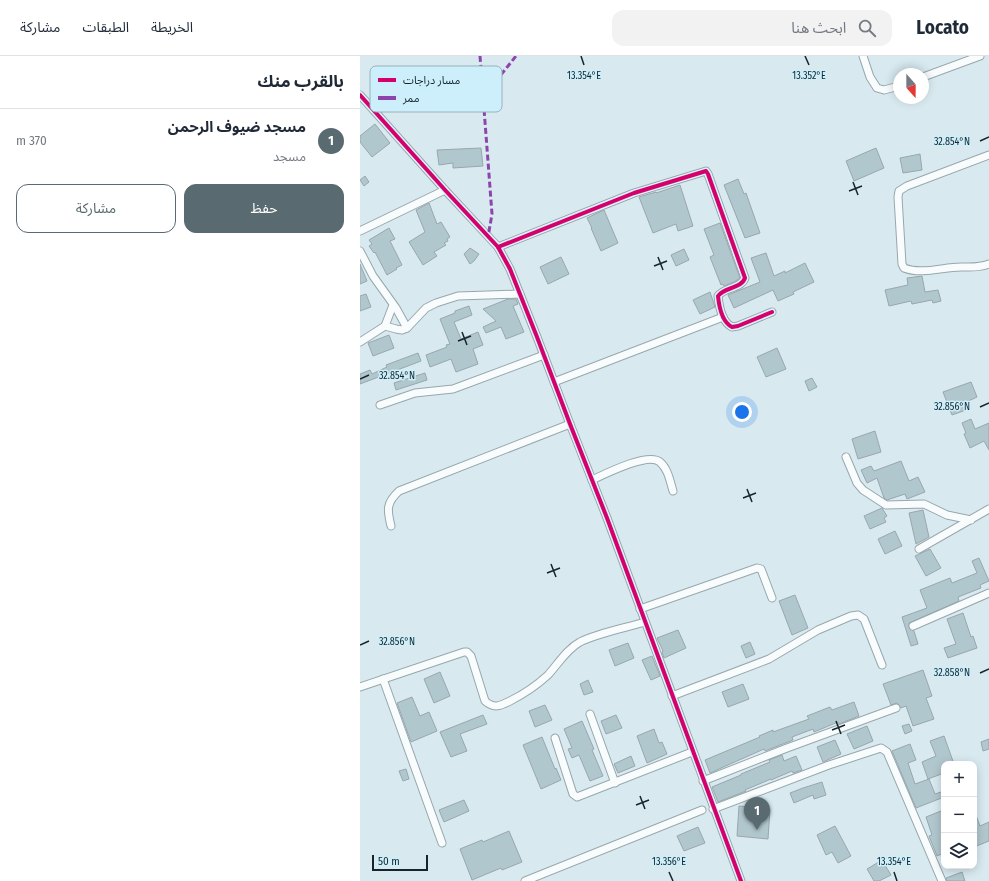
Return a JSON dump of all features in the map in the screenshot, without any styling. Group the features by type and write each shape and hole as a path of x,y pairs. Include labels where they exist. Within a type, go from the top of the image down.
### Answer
{"street":[{"path":"863,56 870,77 877,88 884,90 893,88"},
{"path":"929,75 980,56"},
{"path":"360,95 370,106"},
{"path":"375,112 498,247 510,269 592,480 740,881"},
{"path":"989,155 907,186 899,191 898,197 902,264 904,268 927,271 960,267 975,268 989,264"},
{"path":"498,247 634,193 706,171 744,278 742,283 725,290 718,296 723,317 726,323 732,327 772,312"},
{"path":"360,231 445,190"},
{"path":"360,251 373,276 407,328"},
{"path":"385,326 402,330 407,328 426,308 458,296 520,294"},
{"path":"360,342 385,326 393,305"},
{"path":"554,382 723,317"},
{"path":"380,406 415,393 453,389 544,355"},
{"path":"391,526 388,513 389,504 392,498 399,491 570,424"},
{"path":"846,457 857,483 863,490 886,505 924,504 947,515 971,520"},
{"path":"592,480 640,461 654,459 659,461 664,467 673,490"},
{"path":"919,549 989,509"},
{"path":"640,609 757,568 761,569 772,598"},
{"path":"913,626 989,593"},
{"path":"672,696 768,659 818,630 851,616 858,615 864,619 882,665"},
{"path":"360,687 467,652 471,656 485,701 490,706 502,705 523,695 536,685 578,643 588,638 645,622"},
{"path":"383,679 442,843"},
{"path":"703,781 896,708"},
{"path":"590,714 615,783"},
{"path":"555,738 575,796 580,797 692,752"},
{"path":"714,809 829,765 881,748 887,752 942,881"},
{"path":"525,881 702,810"}],"building":[{"path":"375,124 390,143 372,157 360,142 360,136"},
{"path":"481,148 483,166 453,168 453,163 439,165 437,150"},
{"path":"876,148 884,168 854,181 846,161"},
{"path":"920,154 922,170 903,173 900,158"},
{"path":"365,176 369,182 364,186 360,180"},
{"path":"738,179 744,194 746,193 760,233 745,238 724,185"},
{"path":"680,185 693,226 678,231 676,224 653,233 639,197"},
{"path":"429,203 437,224 441,222 450,237 447,239 448,241 444,243 446,245 434,252 437,256 423,265 409,242 425,232 416,210"},
{"path":"604,210 618,243 601,251 587,218"},
{"path":"720,223 740,278 724,286 723,284 721,285 710,257 714,255 704,229"},
{"path":"389,228 395,239 390,241 402,265 387,275 375,252 374,253 369,246 372,244 369,240"},
{"path":"470,248 479,254 470,264 464,254"},
{"path":"684,249 689,260 676,266 671,255"},
{"path":"766,253 774,276 785,271 785,273 805,263 814,282 793,292 794,294 778,301 773,290 734,308 728,295 760,282 751,258"},
{"path":"561,257 569,274 548,284 540,267"},
{"path":"360,264 367,281 360,284"},
{"path":"922,276 925,292 938,290 941,301 933,303 932,300 912,304 911,301 889,306 885,290 908,285 907,278"},
{"path":"710,292 715,307 700,314 693,300"},
{"path":"366,294 371,307 360,311 360,296"},
{"path":"508,299 516,299 518,304 513,306 524,332 506,339 501,327 486,333 483,327 496,321 483,309"},
{"path":"469,306 472,315 454,322 461,339 478,332 483,345 473,349 478,364 456,372 451,359 430,367 426,355 447,347 446,345 450,344 440,319"},
{"path":"389,335 394,348 373,356 368,343"},
{"path":"777,348 786,369 766,377 757,357"},
{"path":"418,353 421,361 360,384 360,374 370,370 372,374 387,367 386,365"},
{"path":"425,373 427,380 396,390 394,383"},
{"path":"812,378 817,387 809,391 805,381"},
{"path":"971,382 977,397 964,403 966,410 952,415 943,392"},
{"path":"971,419 975,429 989,423 989,450 984,441 970,448 964,434 966,433 962,423"},
{"path":"875,431 881,452 858,459 852,439"},
{"path":"901,461 909,481 918,477 925,492 907,499 905,494 887,500 884,498 877,478 867,483 861,470 871,466 874,471"},
{"path":"882,508 887,516 884,518 886,522 870,529 864,516"},
{"path":"923,510 929,537 916,544 909,513"},
{"path":"895,531 902,546 885,554 878,539"},
{"path":"930,549 941,568 926,576 915,556"},
{"path":"979,558 989,581 980,585 981,588 958,597 959,601 909,623 909,628 914,631 918,644 911,646 902,617 927,608 920,590 950,578 952,583 977,573 972,561"},
{"path":"795,595 808,628 792,635 779,601"},
{"path":"963,613 971,637 973,636 977,648 948,658 944,648 956,644 947,619"},
{"path":"678,630 686,648 664,658 663,651 657,638"},
{"path":"750,642 755,654 746,658 741,646"},
{"path":"628,643 634,658 615,666 609,650"},
{"path":"652,656 660,676 651,680 642,660"},
{"path":"923,670 932,696 926,698 934,719 913,726 906,706 901,708 897,703 891,705 883,684"},
{"path":"440,672 450,696 434,703 424,679"},
{"path":"588,680 593,692 584,695 580,684"},
{"path":"743,684 749,699 728,707 722,692"},
{"path":"412,697 420,716 429,712 437,731 411,742 397,703"},
{"path":"854,702 859,716 839,724 838,722 814,732 813,729 792,737 793,740 765,751 764,749 710,773 705,760 773,730 773,732 809,719 807,716 830,707 832,710"},
{"path":"545,705 552,720 535,727 529,711"},
{"path":"483,715 487,724 460,734 467,751 451,757 440,732"},
{"path":"616,715 622,728 606,734 601,721"},
{"path":"582,721 594,749 592,750 603,776 590,781 579,755 572,758 568,749 572,748 564,729"},
{"path":"909,724 912,731 905,734 902,726"},
{"path":"867,726 873,741 854,749 847,734"},
{"path":"654,729 659,743 662,742 667,754 647,763 637,736"},
{"path":"944,736 953,761 941,761 941,774 928,779 922,762 936,756 930,741"},
{"path":"542,737 561,780 541,789 523,745"},
{"path":"989,739 989,749 983,751 981,742"},
{"path":"835,740 841,754 823,762 817,747"},
{"path":"910,744 916,760 908,763 915,784 929,779 935,794 941,792 941,798 916,808 892,751"},
{"path":"782,755 784,761 796,756 802,770 793,773 792,771 771,779 718,802 712,787 770,762 769,760"},
{"path":"631,756 635,766 618,773 614,764"},
{"path":"406,769 409,779 403,781 399,771"},
{"path":"822,782 826,795 814,799 813,795 794,803 790,793"},
{"path":"464,800 469,811 444,822 439,810"},
{"path":"739,806 770,809 768,839 737,836"},
{"path":"941,811 941,854 937,856 929,836 932,835 926,817"},
{"path":"977,818 980,826 989,822 989,841 977,846"},
{"path":"835,826 851,856 838,863 832,852 826,855 817,835"},
{"path":"698,827 705,843 684,851 677,836"},
{"path":"509,831 522,862 502,870 501,868 472,880 460,849 482,840 483,842"},
{"path":"882,860 891,875 879,881 874,881 867,869"},
{"path":"962,872 965,881 947,881 946,878"}],"marked path":[{"path":"480,56 481,66"},
{"path":"502,74 516,56"},
{"path":"484,112 492,214 488,237"}],"cycle path":[{"path":"360,95 370,106"},
{"path":"375,112 498,247 510,269 607,518 741,881"},
{"path":"498,247 634,193 706,171 745,278 743,282 724,291 718,296 723,318 732,327 772,312"}],"place":[{"name":"مسجد ضيوف الرحمن","path":"757,830"}]}
